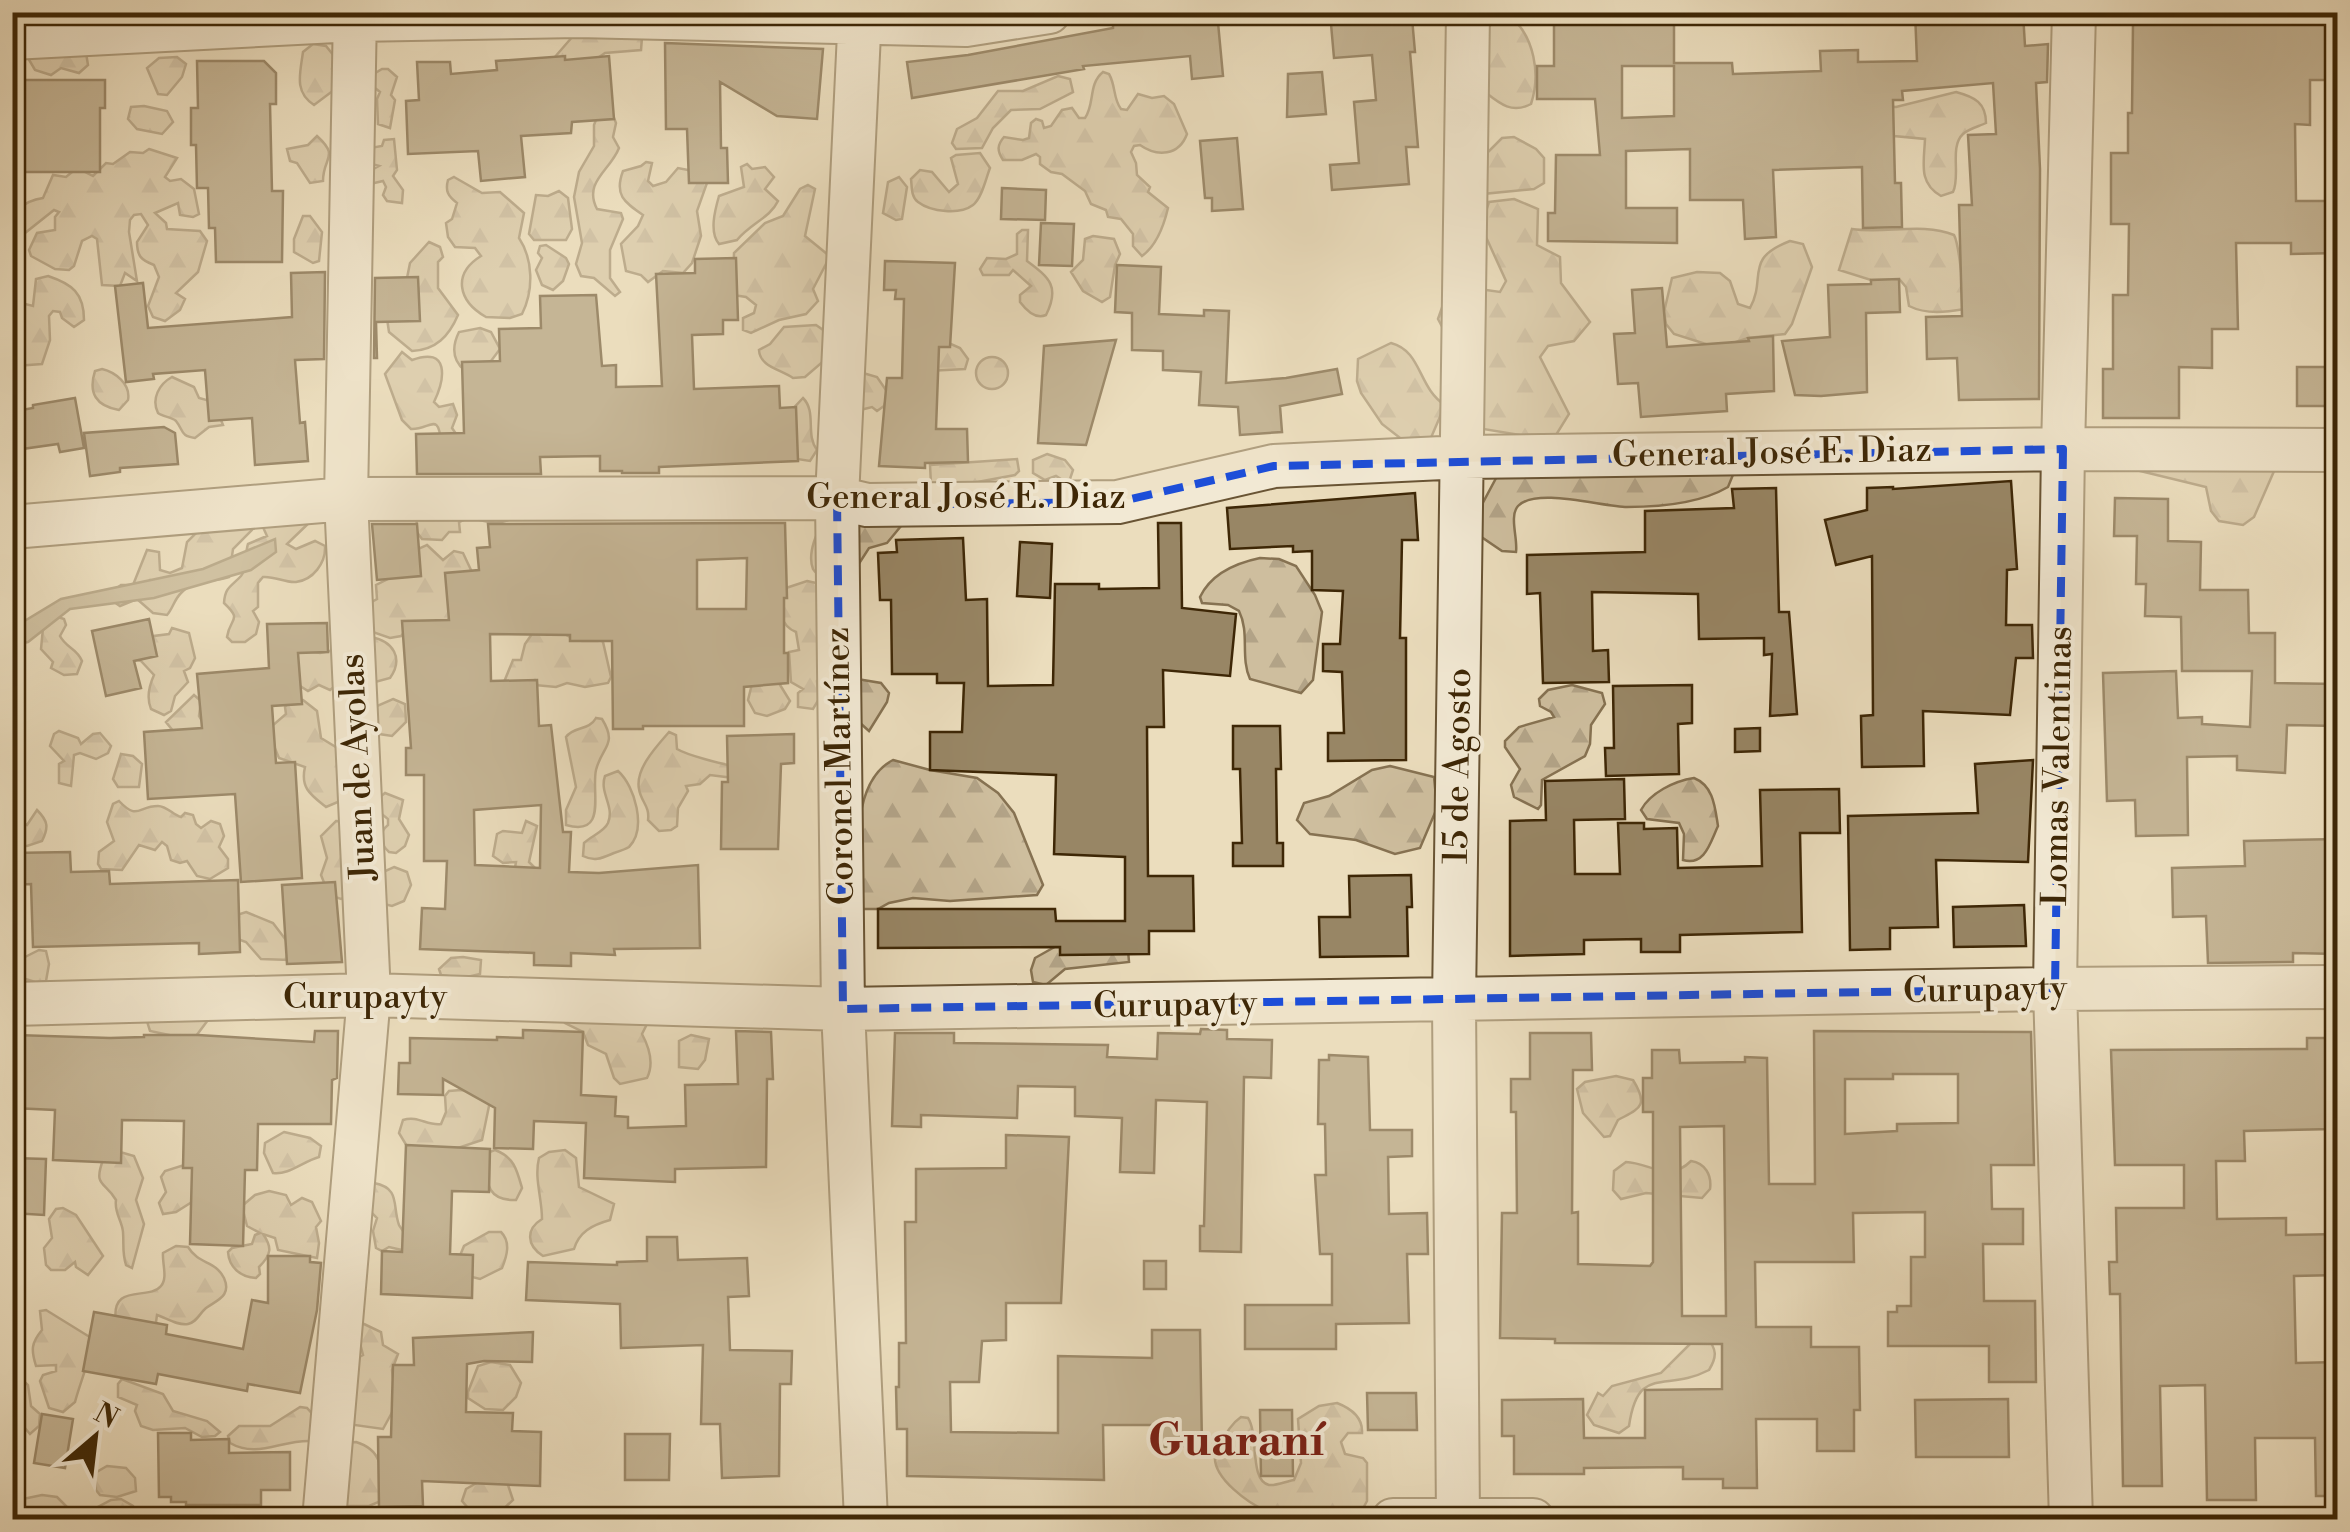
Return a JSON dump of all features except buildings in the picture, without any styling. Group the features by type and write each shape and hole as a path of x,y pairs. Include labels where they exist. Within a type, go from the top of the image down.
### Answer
{"street":[{"path":"12,38 355,16 860,18 966,25 1050,12"},
{"name":"15 de Agosto","path":"1458,1519 1454,1001 1468,12"},
{"name":"Lomas Valentinas","path":"2071,1520 2055,989 2074,12"},
{"name":"Juan de Ayolas","path":"324,1520 369,994 346,499 355,16"},
{"name":"Coronel Martínez","path":"860,18 837,498 843,1009 866,1520"},
{"name":"General José E. Diaz","path":"12,527 346,499 837,498 867,505 1118,502 1274,466 1464,457 2063,449 2338,450"},
{"name":"Curupayty","path":"12,1004 369,994 843,1009 2338,987"},
{"path":"1393,1520 1533,1520"}],"highlighted area":[{"path":"2063,449 2055,989 843,1009 837,498 867,505 1118,502 1274,466"}],"green space":[{"path":"1511,17 1530,45 1535,69 1531,104 1518,108 1501,104 1485,92 1485,30 1494,22"},
{"path":"580,28 642,37 641,50 605,53 585,67 554,58"},
{"path":"313,44 326,46 334,56 332,69 338,80 334,90 314,105 303,94 300,82 303,52"},
{"path":"86,53 88,65 79,73 61,68 51,75 35,70 28,58"},
{"path":"177,57 186,64 182,77 167,95 158,94 147,68 159,58"},
{"path":"382,69 397,77 391,95 395,100 390,128 378,124 380,92 372,75"},
{"path":"1103,72 1109,74 1121,109 1127,110 1138,94 1164,96 1174,104 1187,134 1179,147 1167,152 1140,145 1131,152 1137,175 1150,187 1148,192 1168,208 1159,235 1142,256 1133,246 1133,234 1121,219 1108,217 1106,210 1091,204 1085,191 1040,164 1036,154 1022,160 1003,160 999,151 1004,137 1029,138 1031,123 1036,119 1042,121 1044,128 1051,126 1062,110 1072,108 1079,118 1085,118 1095,82"},
{"path":"1058,76 1070,79 1073,92 1040,109 1011,110 993,128 982,148 956,149 952,143 957,129 977,118 998,91 1023,91"},
{"path":"1956,92 1978,102 1986,123 1965,132 1959,140 1953,192 1941,196 1926,179 1925,139 1894,136 1884,106 1896,107"},
{"path":"131,107 167,111 173,122 162,134 137,129 128,119"},
{"path":"611,110 616,123 613,137 619,148 593,191 597,209 621,213 623,219 610,250 610,278 620,292 615,296 594,278 581,276 576,264 582,243 574,197 579,172 594,146 594,125 599,112"},
{"path":"317,136 328,149 329,157 323,181 310,183 297,163 290,161 287,149 308,145"},
{"path":"1514,137 1544,158 1544,183 1534,189 1482,194 1485,155 1502,138"},
{"path":"394,139 397,170 393,176 403,190 402,203 387,201 383,181 370,184 366,173 379,166 368,163 370,148"},
{"path":"149,149 177,158 165,177 170,181 181,179 194,189 199,214 180,215 178,203 155,213 167,229 200,231 207,241 198,272 176,293 185,299 180,310 165,321 153,317 148,306 159,277 154,265 138,251 137,242 148,225 141,214 130,220 129,232 137,281 125,273 120,286 102,285 97,239 92,236 82,241 69,270 55,269 31,256 29,250 37,233 55,230 59,212 54,210 25,233 13,229 17,212 25,204 43,198 53,175 66,177 77,168 93,176 106,163 113,164 130,152 143,153"},
{"path":"980,153 990,168 973,205 945,211 916,200 911,179 920,170 932,172 949,192 958,184 951,158"},
{"path":"652,163 648,181 653,186 666,182 678,168 693,171 707,183 697,211 701,236 692,263 683,273 663,271 648,282 641,275 626,271 621,244 643,215 620,192 623,171"},
{"path":"747,164 752,169 765,167 774,177 765,189 778,201 737,240 719,244 714,227 719,196 744,187 741,167"},
{"path":"454,177 482,193 500,192 524,213 519,238 530,275 529,295 522,314 486,317 464,295 462,279 481,256 475,248 455,247 448,237 446,223 452,219 457,203 448,193 447,184"},
{"path":"899,177 907,187 902,219 896,220 883,213 888,182"},
{"path":"808,185 815,189 805,236 827,254 828,260 813,289 818,301 806,314 779,320 751,333 743,330 743,318 754,313 756,305 746,297 733,295 734,253 765,223 783,216 800,189"},
{"path":"559,191 568,198 572,229 566,240 534,240 529,234 536,195 548,196"},
{"path":"1514,199 1538,209 1537,245 1560,257 1561,283 1590,322 1574,341 1548,346 1540,357 1569,414 1556,435 1544,439 1471,427 1449,340 1438,319 1450,285 1500,292 1506,281 1481,226 1489,202"},
{"path":"303,216 310,216 322,232 319,261 313,263 294,252 294,239"},
{"path":"1852,229 1930,229 1954,235 1965,309 1916,309 1909,306 1906,287 1900,280 1871,280 1839,270"},
{"path":"1028,230 1027,261 1047,278 1052,290 1046,315 1031,313 1020,302 1020,295 1031,286 1013,270 1009,275 983,275 980,269 987,258 1006,259 1017,254 1017,234"},
{"path":"1085,239 1114,239 1120,254 1110,297 1102,302 1083,291 1071,272 1083,260"},
{"path":"1790,241 1803,244 1812,267 1785,334 1712,346 1674,334 1666,324 1664,312 1672,278 1697,272 1720,273 1730,281 1738,304 1750,308 1761,262 1775,248"},
{"path":"429,242 440,247 443,257 438,262 438,288 458,315 441,341 412,351 389,332 386,312 406,283 410,263"},
{"path":"546,245 569,264 563,281 553,290 542,285 536,270 542,258 538,253 540,246"},
{"path":"48,276 75,291 82,303 84,320 74,327 60,312 53,311 42,364 15,366 13,293 21,303 33,306 36,279"},
{"path":"816,325 826,332 826,359 805,377 793,378 771,367 760,356 759,350 770,344 784,327"},
{"path":"480,328 491,332 500,349 479,377 460,366 454,347 459,332"},
{"path":"935,337 960,348 968,359 965,369 928,371"},
{"path":"1391,343 1409,354 1436,398 1445,405 1430,440 1404,441 1382,424 1361,393 1358,359"},
{"path":"402,352 412,360 433,357 439,361 441,384 434,402 439,407 453,404 457,415 452,428 459,438 441,444 436,425 411,429 402,420 385,374"},
{"path":"992,357 1003,362 1008,373 1003,384 992,389 981,384 976,373 981,362"},
{"path":"102,369 125,384 128,400 119,410 99,402 93,392 95,371"},
{"path":"863,373 877,377 888,393 884,406 877,411 872,407 860,410"},
{"path":"172,377 194,387 199,398 214,402 223,425 209,427 195,438 185,434 174,420 158,413 158,392"},
{"path":"803,398 817,450 810,461 797,459 789,413"},
{"path":"1047,454 1065,460 1073,470 1070,479 1064,481 1056,476 1045,480 1033,473 1033,460"},
{"path":"1017,459 1019,471 1015,475 972,483 931,484 930,465"},
{"path":"2278,462 2254,517 2243,525 2219,521 2211,511 2206,487 2132,469"},
{"path":"1737,465 1728,487 1679,503 1627,507 1554,498 1527,501 1515,510 1516,552 1502,551 1480,536 1479,510 1502,467"},
{"path":"464,486 483,493 530,492 520,511 507,521 470,517 459,522 460,532 449,532 442,540 422,539 416,531 417,519 435,513 449,492"},
{"path":"258,516 313,519 287,544 296,549 315,541 325,546 325,552 317,570 302,581 263,577 258,583 258,607 253,611 259,622 256,634 245,642 232,642 227,637 234,616 224,603 225,598 243,573 248,544 267,536"},
{"path":"827,519 901,526 887,543 869,548 853,573 826,582 813,569 811,556"},
{"path":"253,524 233,549 229,577 187,588 167,615 153,613 137,599 120,606 114,602 116,589 133,585 147,550 159,552 160,570 170,573 182,568 187,542 199,530"},
{"path":"427,545 443,560 454,551 463,553 471,570 444,627 406,630 401,636 390,638 364,629 368,604 377,599 376,585 388,579 403,558"},
{"path":"1260,558 1279,559 1296,566 1322,612 1313,680 1301,693 1250,679 1239,611 1228,605 1202,603 1200,597 1225,571"},
{"path":"807,581 821,584 829,667 817,681 819,699 813,709 798,707 798,693 803,689 791,682 789,652 799,650 796,632 783,620 780,603 780,590"},
{"path":"58,617 66,625 60,636 82,661 77,674 64,675 51,668 53,662 41,649 43,628"},
{"path":"172,628 189,633 195,658 184,671 188,682 175,696 171,711 164,715 149,705 154,675 135,659 146,637 169,634"},
{"path":"561,632 603,642 611,677 608,683 585,687 567,683 556,687 504,682 513,660 521,660 532,634"},
{"path":"371,637 390,646 396,664 390,678 364,685"},
{"path":"339,649 339,683 330,690 319,685 308,691 297,684 290,658 300,650 320,653"},
{"path":"851,678 881,683 889,693 869,731 859,722"},
{"path":"777,680 790,701 785,709 767,716 755,713 748,700 752,684"},
{"path":"1572,685 1602,693 1605,704 1591,725 1585,756 1542,780 1538,809 1514,797 1511,785 1520,769 1505,741 1519,727 1554,717 1540,706 1539,699 1548,690"},
{"path":"194,695 201,701 203,739 178,737 166,722"},
{"path":"393,699 405,704 406,722 392,736 379,734 368,727 370,709"},
{"path":"303,700 317,711 321,738 339,749 345,799 326,807 305,786 305,767 279,758 271,739 272,726 286,714 285,707 290,701"},
{"path":"596,718 602,719 609,740 596,770 593,819 579,827 566,825 566,810 576,787 566,737"},
{"path":"59,731 78,738 81,744 100,733 111,746 108,753 96,759 80,753 74,755 71,786 59,783 59,764 64,761 50,746"},
{"path":"669,732 676,735 677,749 734,766 734,778 710,775 700,784 686,786 688,791 678,808 677,826 659,831 648,820 639,781 648,759"},
{"path":"121,754 133,756 142,764 139,787 118,787 113,779"},
{"path":"893,760 977,778 998,793 1014,813 1043,885 1037,895 950,901 913,898 878,909 860,909 858,849 862,806 879,771"},
{"path":"1390,766 1434,777 1437,808 1420,848 1395,854 1356,840 1310,834 1297,820 1304,803 1329,796 1372,770"},
{"path":"618,771 637,808 634,839 624,850 598,859 587,858 583,856 584,843 604,829 610,817 605,776"},
{"path":"1694,778 1710,792 1718,826 1706,852 1690,861 1683,860 1684,834 1679,823 1647,819 1641,810 1663,789"},
{"path":"385,793 403,800 399,819 409,835 405,846 396,853 389,852 381,838 388,825 388,819 378,811 380,797"},
{"path":"12,798 20,802 16,822 27,825 37,810 43,818 46,828 42,841 13,845"},
{"path":"119,801 134,811 158,806 181,817 185,813 193,815 201,828 211,821 220,824 224,836 219,847 228,859 228,868 210,879 197,876 187,861 171,860 162,842 155,850 139,845 122,870 101,869 99,852 114,841 107,822 113,804"},
{"path":"336,821 345,822 353,892 341,899 329,895 321,875 327,858 321,836"},
{"path":"526,821 537,826 529,862 537,870 515,868 516,862 503,863 493,856 497,834 522,833"},
{"path":"394,867 407,872 411,885 404,901 392,906 384,904 383,872"},
{"path":"246,912 273,923 292,948 290,960 261,959 246,942 235,938 234,916"},
{"path":"1067,940 1128,950 1129,962 1065,969 1046,985 1033,982 1035,958"},
{"path":"46,951 49,964 46,981 13,975 13,955 25,957"},
{"path":"451,958 481,960 480,974 463,978 441,975 439,969"},
{"path":"558,1009 649,1020 642,1034 650,1056 647,1078 620,1084 606,1054 588,1045 583,1032 565,1023"},
{"path":"211,1016 193,1040 150,1031 146,1018"},
{"path":"691,1035 709,1039 705,1060 698,1069 679,1067 679,1041"},
{"path":"1616,1076 1633,1080 1641,1102 1636,1110 1618,1120 1610,1136 1604,1137 1583,1113 1577,1089 1585,1082"},
{"path":"449,1091 473,1091 490,1101 482,1140 458,1148 408,1148 399,1133 403,1120 441,1124 446,1112 445,1096"},
{"path":"284,1132 310,1138 321,1146 319,1157 273,1173 264,1153 265,1143"},
{"path":"495,1150 507,1156 516,1170 522,1188 516,1200 498,1197 489,1187 484,1154"},
{"path":"565,1150 576,1158 579,1187 614,1204 610,1220 587,1230 574,1249 543,1256 533,1247 530,1237 533,1227 542,1219 539,1158"},
{"path":"120,1152 134,1156 143,1178 136,1200 144,1224 132,1268 126,1265 116,1200 99,1175 103,1160"},
{"path":"1691,1161 1704,1167 1709,1175 1710,1189 1702,1198 1646,1193 1621,1199 1613,1190 1614,1171 1626,1162 1675,1171"},
{"path":"184,1165 210,1174 203,1195 176,1212 163,1214 159,1203 166,1192 161,1177 165,1171"},
{"path":"374,1183 392,1193 399,1225 409,1240 402,1250 376,1248 373,1231 377,1218 369,1210 368,1185"},
{"path":"269,1191 286,1195 291,1205 302,1198 312,1202 321,1221 316,1227 317,1258 278,1250 275,1238 263,1234 268,1254 259,1267 260,1274 250,1277 233,1267 228,1252 252,1244 260,1233 247,1226 242,1206 255,1195"},
{"path":"56,1209 76,1215 103,1256 88,1275 75,1262 65,1270 51,1270 46,1265 44,1248 52,1238 49,1219"},
{"path":"489,1232 501,1232 506,1240 502,1268 480,1279 464,1275 459,1258 464,1246"},
{"path":"176,1246 188,1247 220,1272 226,1284 222,1297 188,1324 157,1315 156,1322 162,1329 116,1322 116,1310 124,1297 161,1286 163,1253"},
{"path":"46,1310 93,1339 75,1402 63,1412 49,1408 40,1381 43,1375 56,1371 56,1365 36,1366 33,1355 34,1343 42,1330 40,1311"},
{"path":"357,1325 381,1332 383,1345 398,1354 392,1370 396,1405 383,1429 340,1423 329,1371 363,1355 361,1347 353,1343"},
{"path":"1707,1338 1715,1353 1709,1370 1647,1387 1633,1406 1629,1426 1619,1433 1594,1425 1587,1415 1598,1393 1603,1396 1612,1386 1661,1373 1695,1339"},
{"path":"491,1362 510,1365 521,1383 516,1397 503,1410 485,1409 468,1398 478,1366"},
{"path":"14,1372 28,1385 31,1406 40,1414 39,1426 30,1434 13,1414"},
{"path":"122,1379 163,1394 173,1411 207,1421 220,1432 202,1437 185,1428 153,1430 141,1426 135,1411 137,1405 118,1397"},
{"path":"1337,1403 1355,1414 1362,1427 1362,1433 1348,1433 1341,1442 1345,1454 1363,1458 1367,1463 1367,1501 1361,1512 1315,1516 1267,1511 1242,1496 1220,1473 1216,1453 1241,1417 1248,1418 1251,1425 1256,1466 1263,1482 1272,1485 1294,1480 1301,1463 1298,1419 1319,1406"},
{"path":"300,1407 307,1408 316,1418 312,1441 260,1449 230,1443 228,1436 239,1426 270,1426"},
{"path":"356,1442 373,1451 380,1465 381,1501 369,1506 342,1506 334,1444"},
{"path":"107,1466 126,1468 135,1478 136,1491 117,1497 100,1495 95,1473"},
{"path":"482,1480 507,1482 513,1500 495,1517 475,1516 462,1501 466,1489"},
{"path":"42,1495 57,1497 67,1507 60,1518 13,1519 13,1501"},
{"path":"121,1499 133,1506 140,1519 93,1519 98,1507"}],"shaded area":[{"path":"275,539 276,552 251,570 154,598 70,609 28,642 13,645 13,628 61,599 203,569"}],"district":[{"name":"Guaraní","path":"1236,1441"}]}
